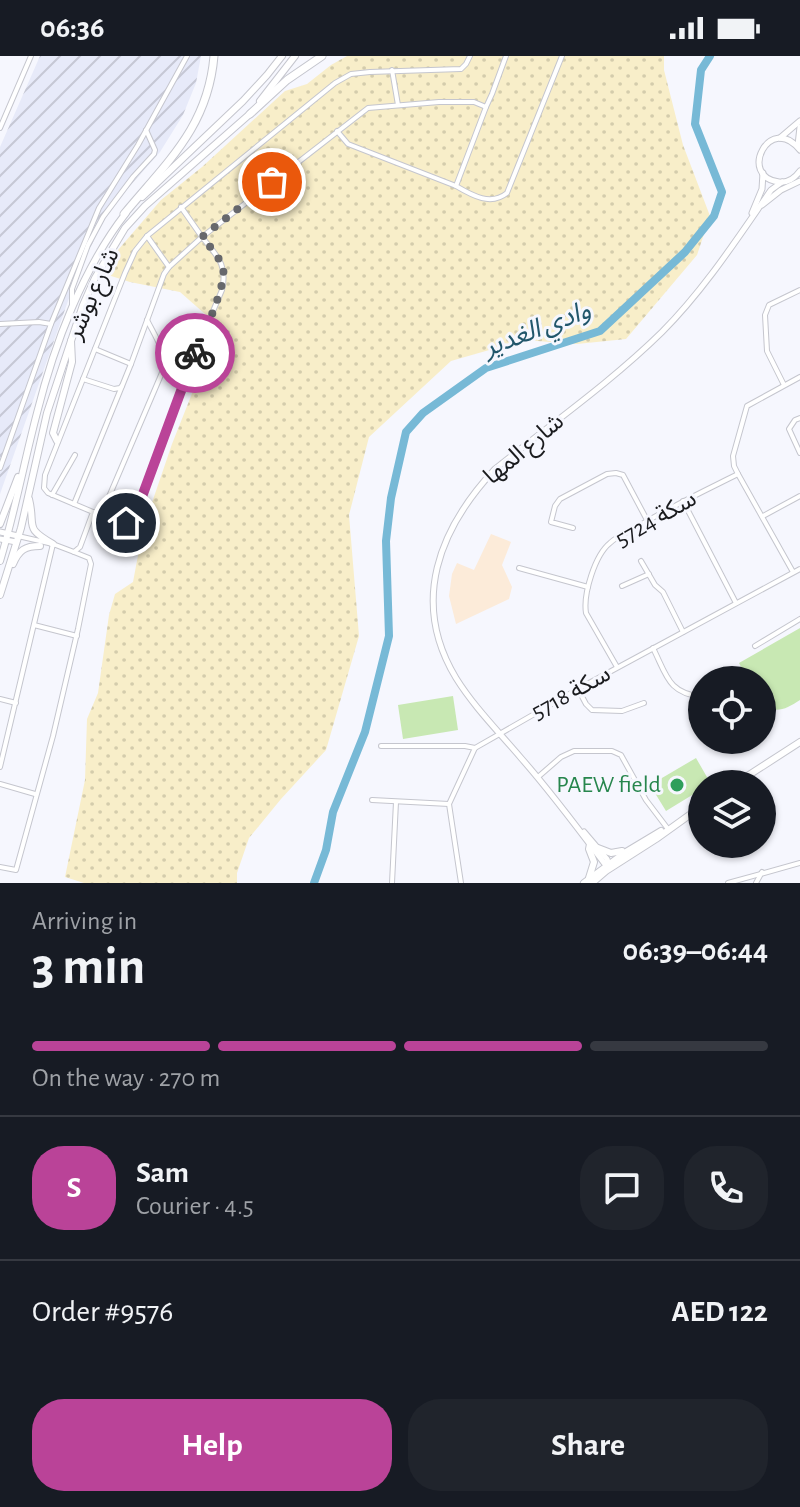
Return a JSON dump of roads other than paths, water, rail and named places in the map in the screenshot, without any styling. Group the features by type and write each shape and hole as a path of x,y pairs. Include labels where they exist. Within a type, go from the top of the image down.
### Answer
{"highway":[{"path":"124,214 193,130 207,97 214,56"},
{"path":"250,114 319,56"}],"main road":[{"name":"شارع بوشر","path":"0,561 37,411 57,349 104,244 124,214 243,101 282,56"},
{"name":"شارع بوشر","path":"0,595 29,494 47,413 95,278 125,228 145,206 250,114 295,56"},
{"path":"57,441 53,433 72,362 71,339"},
{"path":"0,524 27,455"},
{"path":"29,494 32,527 38,536 53,544"},
{"path":"5,578 20,551 40,546"},
{"path":"757,770 800,742"},
{"path":"588,882 626,852 688,815"},
{"path":"609,866 668,829"},
{"path":"588,882 594,862 590,844"},
{"path":"598,848 611,853 626,852"}],"street":[{"path":"0,128 31,56"},
{"path":"0,468 51,324 99,208 187,56"},
{"path":"181,207 217,256 225,279 133,521 129,524 52,495 44,488 45,475 57,441 135,251 147,236 181,207 335,83 351,74 461,69 470,56"},
{"path":"456,186 506,56"},
{"path":"337,131 348,144 490,201 500,199 507,193 562,56"},
{"path":"392,70 398,105"},
{"path":"74,504 169,267 202,237 368,108 474,102 486,107"},
{"path":"780,138 800,121"},
{"path":"799,148 800,127"},
{"path":"73,308 72,289 88,245 107,210 154,154 146,130"},
{"path":"780,138 790,140 799,148"},
{"name":"شارع المها","path":"746,225 762,189 760,153 767,143 780,138"},
{"path":"138,145 152,144"},
{"path":"763,173 774,181 782,182 800,175"},
{"path":"758,208 800,175"},
{"name":"شارع المها","path":"609,866 598,848 458,681 436,631 433,590 438,562 446,540 468,501 495,469 618,374 664,330 709,277 771,190 782,182"},
{"path":"147,236 169,267"},
{"path":"784,385 767,351 765,315 769,305 800,290"},
{"path":"101,514 164,368 162,349 147,320"},
{"path":"0,324 51,324"},
{"path":"95,349 131,364"},
{"path":"793,572 738,474 733,456 745,410 752,402 800,377"},
{"path":"83,379 114,389 123,384"},
{"path":"800,418 789,429 800,453"},
{"path":"52,495 75,455"},
{"path":"573,528 551,522 560,499 607,474 616,473 623,475 647,520"},
{"name":"سكة 5724","path":"588,587 609,544 647,520 738,474"},
{"path":"0,509 12,494"},
{"path":"763,516 800,496"},
{"path":"683,501 736,603"},
{"path":"74,552 80,547 93,512"},
{"path":"4,536 40,546 53,544"},
{"path":"0,867 16,870 53,736 91,564 89,558 53,544 17,539"},
{"path":"0,767 53,544"},
{"path":"641,561 655,585 663,592 683,632"},
{"path":"519,568 588,587 586,613 617,667"},
{"name":"سكة 5718","path":"475,748 617,667 800,569"},
{"path":"622,586 649,574"},
{"path":"755,646 800,619"},
{"path":"34,625 77,636"},
{"path":"653,648 676,690 688,695"},
{"path":"578,689 592,710 622,711 644,703"},
{"path":"0,699 16,703"},
{"path":"381,746 475,748 449,804 461,883"},
{"path":"538,777 561,757 574,751 612,751 621,755 646,800 668,829"},
{"path":"0,784 35,794"},
{"path":"372,800 449,804"},
{"path":"392,883 396,802"},
{"name":"شارع المها","path":"580,829 609,866"},
{"path":"728,883 800,863"},
{"path":"756,883 762,872"}],"waterway":[{"name":"وادي الغدير","path":"314,883 326,850 333,812 365,732 389,636 386,541 391,498 406,432 423,413 486,368 600,331 685,252 714,216 722,192 695,124 701,70 710,56"}],"place":[{"name":"PAEW field","path":"677,785"}]}
